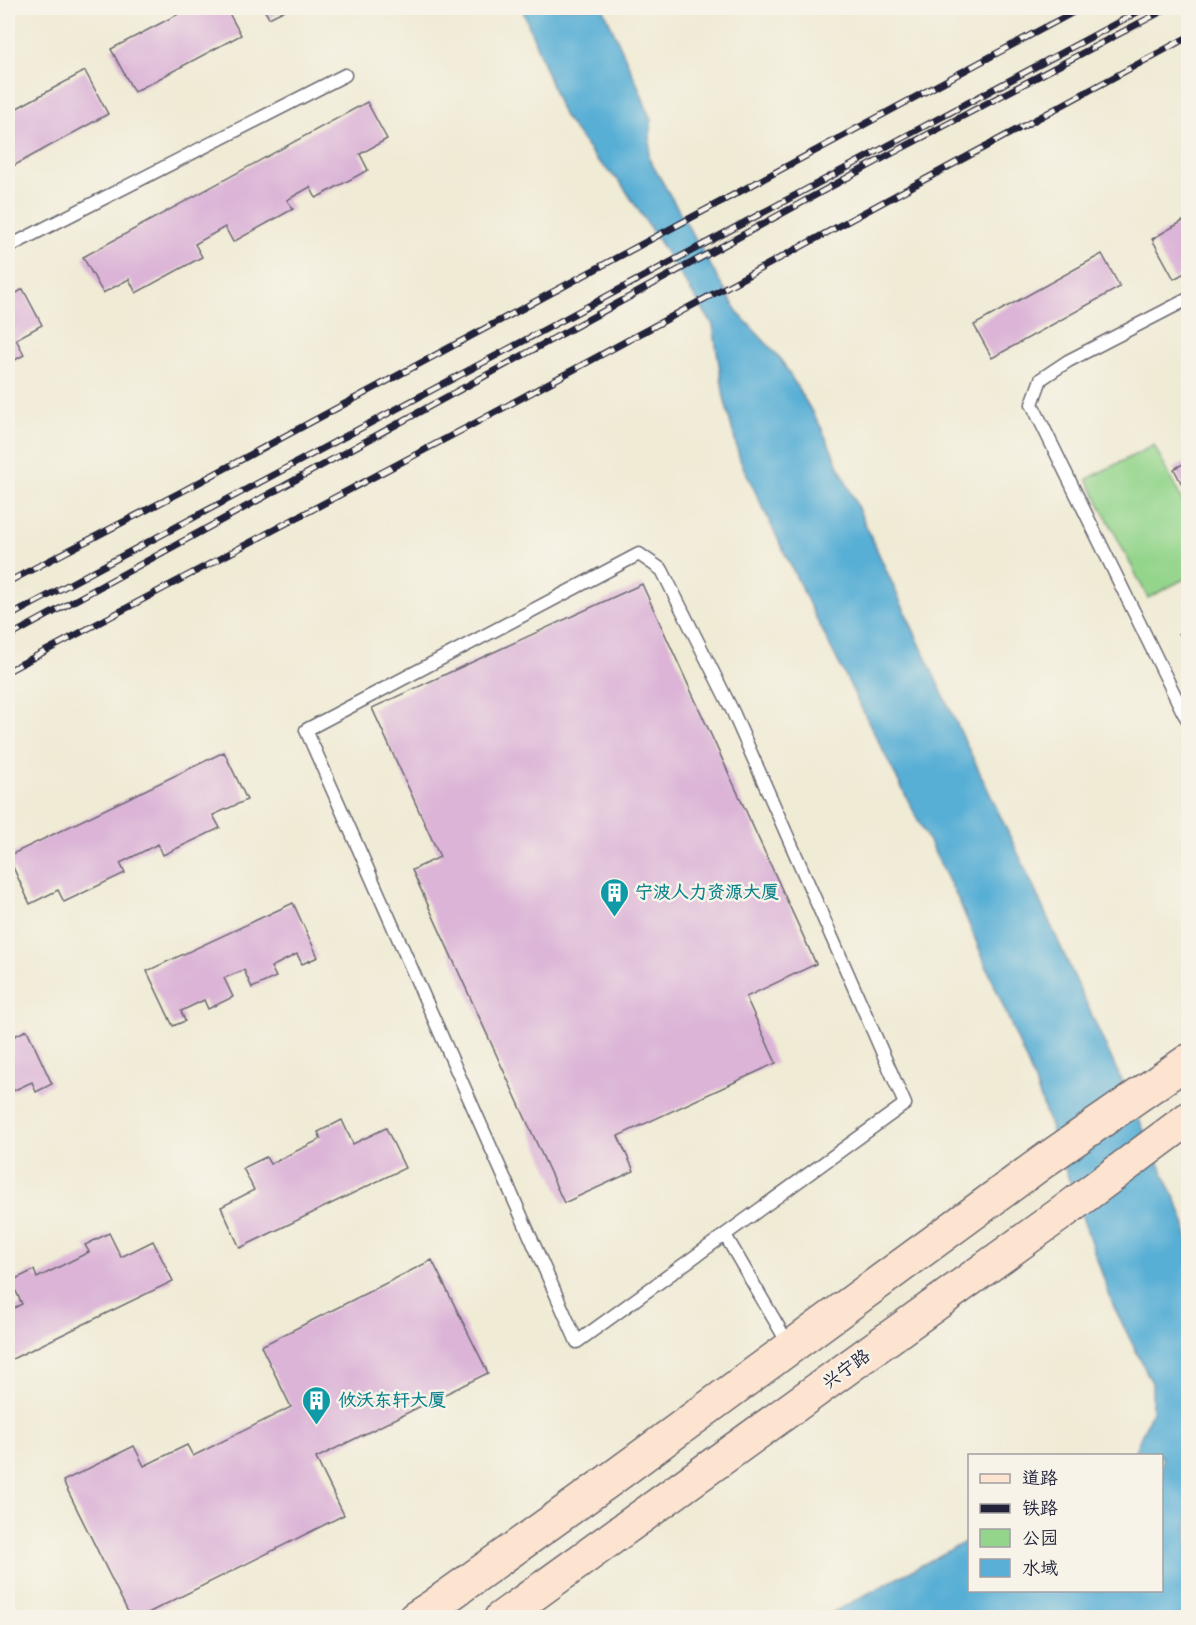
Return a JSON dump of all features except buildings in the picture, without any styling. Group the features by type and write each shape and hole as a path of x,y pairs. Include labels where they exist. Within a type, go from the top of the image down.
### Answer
{"main road":[{"path":"415,1617 607,1482 1044,1161 1188,1061"},
{"name":"兴宁路","path":"501,1617 1181,1125"}],"lane":[{"path":"8,247 345,75"},
{"path":"1188,299 1068,361 1041,379 1032,404 1188,720"},
{"path":"639,554 662,570 733,712 905,1104 725,1235 577,1342 306,730 639,554"},
{"path":"725,1235 790,1347"}],"green space":[{"path":"1154,445 1188,512 1188,577 1148,598 1087,479"}],"water":[{"path":"522,8 603,8 639,88 651,121 649,159 738,313 780,358 821,427 1182,1214 1188,1240 1188,1617 1147,1617 1141,1614 1123,1618 824,1617 968,1541 968,1592 1163,1592 1163,1454 1133,1454 1152,1411 1152,1383 1113,1305 1033,1077 960,903 814,614 740,460 724,397 713,325 621,183 596,159 563,115"}],"railway":[{"path":"8,582 181,492 1081,8"},
{"path":"8,617 1145,8"},
{"path":"8,637 885,157 1168,8"},
{"path":"8,671 479,421 1188,37"}],"place":[{"name":"宁波人力资源大厦","path":"614,918"},
{"name":"攸沃东轩大厦","path":"317,1426"}]}
